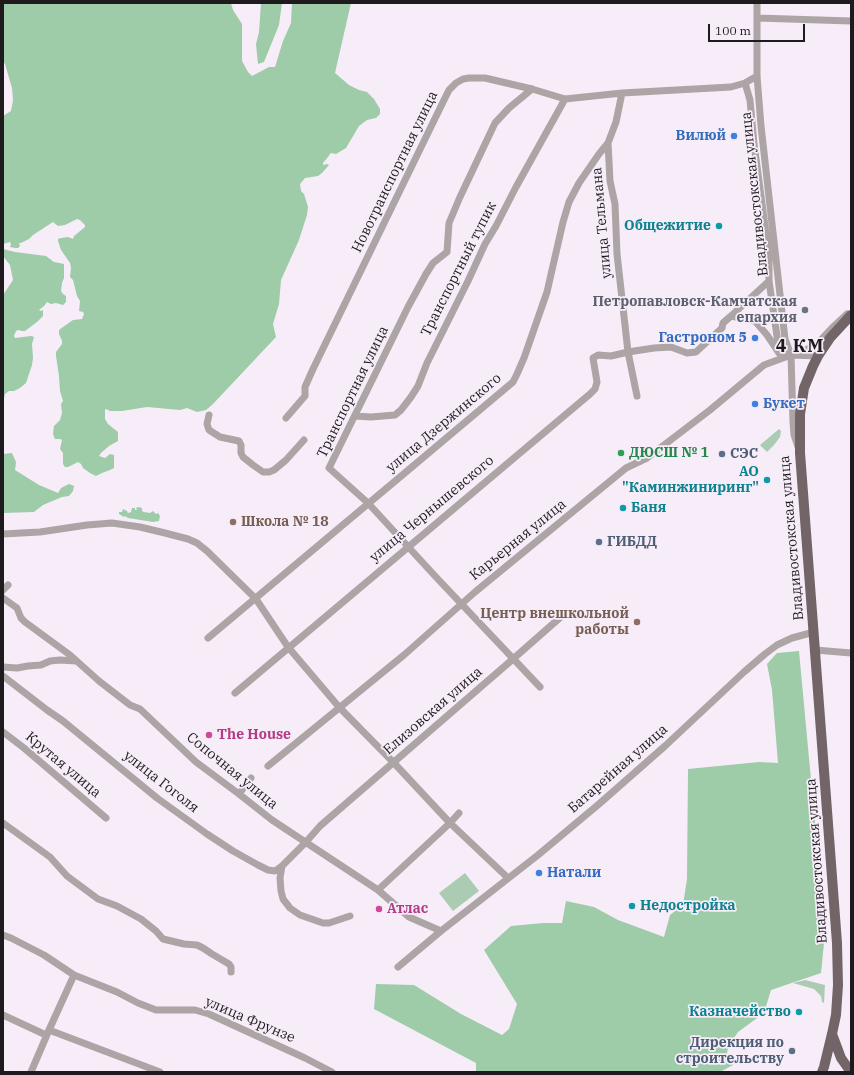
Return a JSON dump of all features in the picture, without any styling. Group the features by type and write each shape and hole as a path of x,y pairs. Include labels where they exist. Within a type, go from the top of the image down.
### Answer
{"main road":[{"path":"800,453 800,414 802,397 808,377 818,356 830,338 851,315"},
{"name":"Владивостокская улица","path":"800,453 837,943 838,985 836,1015 822,1072"},
{"path":"832,1034 841,1058 851,1070"}],"street":[{"name":"Владивостокская улица","path":"757,3 756,76 785,339 794,355 793,422 794,435 800,453"},
{"path":"757,18 835,22 851,21"},
{"name":"Новотранспортная улица","path":"286,418 305,396 307,381 449,90 456,83 463,79 485,78 565,98 622,93 731,87 745,83 756,76"},
{"path":"745,83 750,100 779,352"},
{"name":"Транспортная улица","path":"532,89 509,108 495,123 449,223 447,252 433,263 404,314 330,468 368,503 513,660 540,687"},
{"name":"улица Дзержинского","path":"208,638 514,381 524,358 547,292 569,202 579,183 608,143 616,122 622,93"},
{"name":"Транспортный тупик","path":"355,416 371,417 395,415 411,398 485,244 565,98"},
{"name":"улица Тельмана","path":"608,143 610,181 615,204 617,254 628,352 637,396"},
{"path":"628,352 671,347 687,353 696,352 722,328 723,323 770,281"},
{"name":"Карьерная улица","path":"268,766 404,655 461,604 626,468 647,458 710,410 764,365 794,355 818,343 851,311"},
{"path":"731,316 755,321 779,352 794,355"},
{"name":"улица Чернышевского","path":"235,693 590,394 595,389 597,382 593,358 598,355 611,356 628,352"},
{"name":"Карьерная улица","path":"794,355 818,356"},
{"path":"209,415 207,424 209,430 220,436 239,441 243,457 263,472 274,470 286,460 304,440"},
{"path":"3,534 40,532 109,523 140,527 194,541 256,598 288,647 339,707 450,823 508,878"},
{"name":"Сопочная улица","path":"3,598 17,608 21,618 25,622 70,655 99,681 130,705 140,709 196,762 272,820 378,890 409,917 441,932"},
{"name":"Елизовская улица","path":"306,842 320,826 563,615"},
{"name":"Батарейная улица","path":"398,967 599,804 665,746 765,654 777,645 792,638 814,632"},
{"path":"815,650 851,653"},
{"path":"3,667 18,668 41,665 50,661 60,660 76,661"},
{"name":"улица Гоголя","path":"3,676 47,710 63,720 157,798 207,834 258,866 272,871 277,870 282,866"},
{"name":"Крутая улица","path":"3,732 106,818"},
{"path":"239,794 251,778"},
{"path":"378,890 459,813"},
{"path":"3,823 50,857 67,876 98,899 117,906 141,919 156,931 163,939 184,944 197,945 203,948 230,965 232,968 231,972"},
{"path":"306,842 282,866 280,891 283,899 290,908 300,915 323,923 329,923 350,916"},
{"name":"улица Фрунзе","path":"3,935 44,955 74,975 117,992 138,1003 156,1010 195,1010 208,1014 305,1058 332,1072"},
{"path":"31,1072 74,975"},
{"path":"3,1015 47,1033 160,1072"}],"green space":[{"path":"3,3 231,3 233,10 242,24 242,61 252,76 269,67 275,67 283,41 291,23 292,3 351,3 335,73 349,85 367,92 374,99 380,109 380,114 376,118 367,120 359,126 346,148 336,154 330,154 323,163 323,165 329,165 322,173 318,176 305,178 300,184 301,191 304,194 308,207 307,215 299,240 281,280 279,304 273,324 276,337 206,410 197,412 187,408 180,410 147,407 122,411 110,411 106,409 105,419 108,424 118,432 118,441 109,446 99,456 105,458 110,454 114,455 114,468 96,476 83,468 78,462 65,467 63,464 63,453 60,449 62,440 55,439 53,434 54,426 60,420 62,413 61,404 63,401 60,391 56,356 56,352 62,344 59,330 73,320 82,319 84,314 83,312 79,311 80,301 77,296 73,280 70,277 70,263 61,250 58,239 68,237 73,239 74,236 85,227 85,225 77,219 65,225 58,226 53,222 29,239 19,243 20,246 18,248 10,247 10,242 3,244 3,116 11,111 13,100 12,88 3,61"},
{"path":"261,3 282,3 279,25 264,62 258,64 256,44 259,32"},
{"path":"3,249 46,256 54,262 64,264 64,278 61,291 66,296 66,302 63,305 56,303 51,304 47,302 39,310 43,310 43,316 37,322 25,331 16,331 14,336 15,338 34,337 32,344 32,365 26,383 20,388 14,391 9,391 5,394 3,403 3,295 13,280 10,265 3,256"},
{"path":"779,429 781,431 780,437 767,452 760,445"},
{"path":"12,453 16,462 15,470 39,485 58,493 61,488 69,484 74,486 73,491 69,496 62,497 43,505 34,512 3,513 3,454"},
{"path":"132,508 137,510 136,508 142,508 142,511 144,512 150,513 153,511 156,514 158,513 160,516 159,521 153,522 128,518 119,514 119,512 122,512 123,509 128,513 131,512"},
{"path":"799,651 817,844 824,943 821,973 771,990 764,1013 738,1032 730,1044 727,1052 729,1060 732,1061 733,1065 720,1072 476,1072 476,1063 374,1009 376,984 414,985 461,1014 502,1035 509,1029 517,1004 484,950 511,926 562,923 566,901 594,907 618,920 664,937 670,915 683,905 687,879 688,769 759,762 778,763 772,690 767,664 777,653"},
{"path":"465,873 479,891 453,911 439,893"},
{"path":"805,980 825,985 824,1003 822,1002 821,996 814,989 793,983"}],"place":[{"name":"Вилюй","path":"734,136"},
{"name":"Общежитие","path":"719,226"},
{"name":"Петропавловск-Камчатская епархия","path":"805,310"},
{"name":"Гастроном 5","path":"755,338"},
{"name":"Букет","path":"755,404"},
{"name":"ДЮСШ № 1","path":"621,453"},
{"name":"СЭС","path":"722,454"},
{"name":"АО \"Каминжиниринг\"","path":"767,480"},
{"name":"Баня","path":"623,508"},
{"name":"Школа № 18","path":"233,522"},
{"name":"ГИБДД","path":"599,542"},
{"name":"Центр внешкольной работы","path":"637,622"},
{"name":"The House","path":"209,735"},
{"name":"Натали","path":"539,873"},
{"name":"Недостройка","path":"632,906"},
{"name":"Атлас","path":"379,909"},
{"name":"Казначейство","path":"799,1012"},
{"name":"Дирекция по строительству","path":"792,1051"}],"district":[{"name":"4 КМ","path":"800,347"}]}
